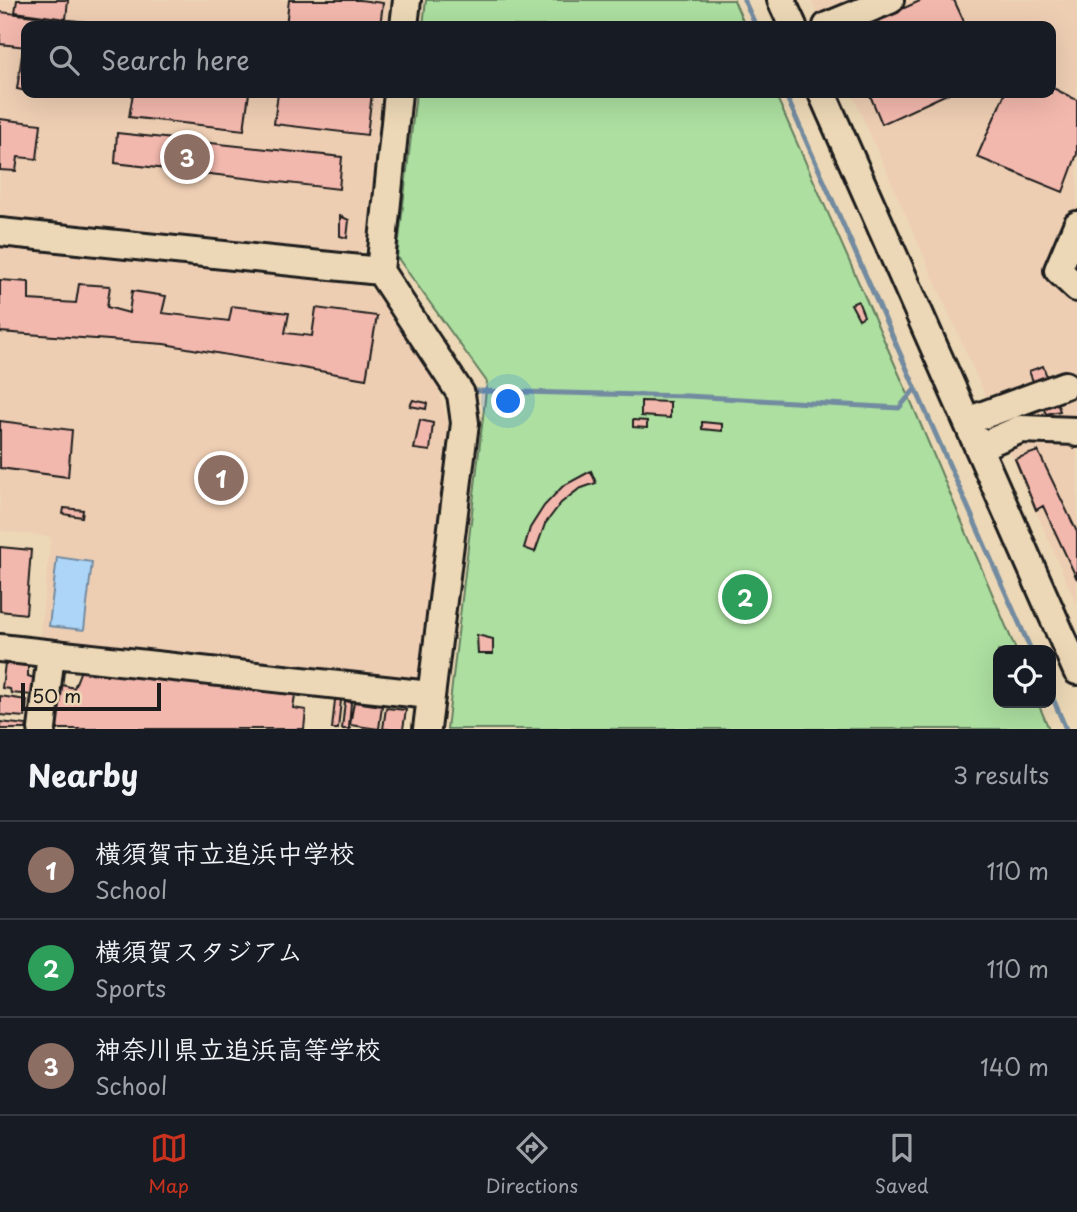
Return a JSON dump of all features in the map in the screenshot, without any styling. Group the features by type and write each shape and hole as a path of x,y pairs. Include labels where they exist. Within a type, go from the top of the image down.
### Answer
{"street":[{"path":"405,21 407,0"},
{"path":"781,0 791,21"},
{"path":"839,21 890,0"},
{"path":"397,98 380,271 461,394 465,423 427,729"},
{"path":"824,98 1077,671"},
{"path":"1077,225 1058,271 1077,288"},
{"path":"0,232 380,271"},
{"path":"968,421 1071,382 1075,427 1021,429 979,447"},
{"path":"0,648 430,695"},
{"path":"42,729 51,654"}],"shaded area":[{"path":"0,0 390,0 388,21 21,21 21,98 381,98 366,248 353,259 0,220"},
{"path":"811,0 1077,0 1077,605 854,98 1056,98 1056,21 821,21"},
{"path":"0,240 351,279 376,293 436,380 448,424 422,678 415,682 39,642 51,537 0,531"}],"green space":[{"path":"426,0 734,0 743,21 424,21"},
{"path":"415,98 777,98 907,392 1014,645 993,645 993,708 1040,708 1049,729 447,729 487,382 397,257"}],"water":[{"path":"57,557 92,562 84,630 49,626"}],"building":[{"path":"17,0 68,0 66,19 15,12"},
{"path":"289,0 360,0 383,3 381,21 287,21"},
{"path":"922,0 954,0 964,21 875,21"},
{"path":"0,12 77,21 21,21 21,46 0,44"},
{"path":"21,62 21,90 17,89"},
{"path":"1056,90 1077,100 1077,154 1063,192 977,157 1003,98 1056,98"},
{"path":"132,98 248,98 244,130 129,117"},
{"path":"277,98 371,98 367,135 274,124"},
{"path":"871,98 938,98 882,124"},
{"path":"0,119 41,124 37,159 18,157 16,171 0,170"},
{"path":"117,133 342,157 339,189 115,163"},
{"path":"340,216 349,220 347,238 340,236"},
{"path":"0,280 29,282 29,300 76,303 79,284 110,286 107,307 129,313 132,291 166,296 162,313 229,321 232,306 289,313 285,333 312,336 316,308 377,316 366,379 164,344 0,332"},
{"path":"858,301 864,316 859,319 851,304"},
{"path":"1043,366 1060,411 1046,414 1029,371"},
{"path":"413,400 427,403 426,409 410,406"},
{"path":"641,401 670,402 670,418 641,416"},
{"path":"420,420 433,423 430,451 414,449"},
{"path":"633,420 647,421 647,428 633,427"},
{"path":"0,421 72,430 68,477 0,468"},
{"path":"702,422 722,424 722,431 702,429"},
{"path":"1038,451 1077,532 1077,579 1043,506 1036,510 1015,459"},
{"path":"591,471 596,483 579,489 561,503 545,524 535,552 524,548 530,528 544,506 563,486"},
{"path":"64,508 83,510 82,517 63,514"},
{"path":"0,547 31,550 26,614 0,611"},
{"path":"477,635 493,639 493,654 478,654"},
{"path":"5,663 28,666 28,676 34,678 32,695 11,693 10,689 2,688"},
{"path":"81,670 295,695 293,708 306,710 304,729 56,729 59,684 74,688"},
{"path":"0,696 27,700 25,717 0,715"},
{"path":"335,700 341,700 338,729 332,729"},
{"path":"345,701 351,702 351,729 342,729"},
{"path":"354,702 382,706 379,729 350,725"},
{"path":"386,708 406,710 403,729 383,729"},
{"path":"0,722 27,725 26,729 0,729"}],"waterway":[{"path":"744,0 754,21"},
{"path":"787,98 1029,645"},
{"path":"477,391 688,396 899,408 915,389"},
{"path":"1056,706 1066,729"}],"place":[{"name":"神奈川県立追浜高等学校","path":"187,157"},
{"name":"横須賀市立追浜中学校","path":"221,478"},
{"name":"横須賀スタジアム","path":"745,597"}]}
